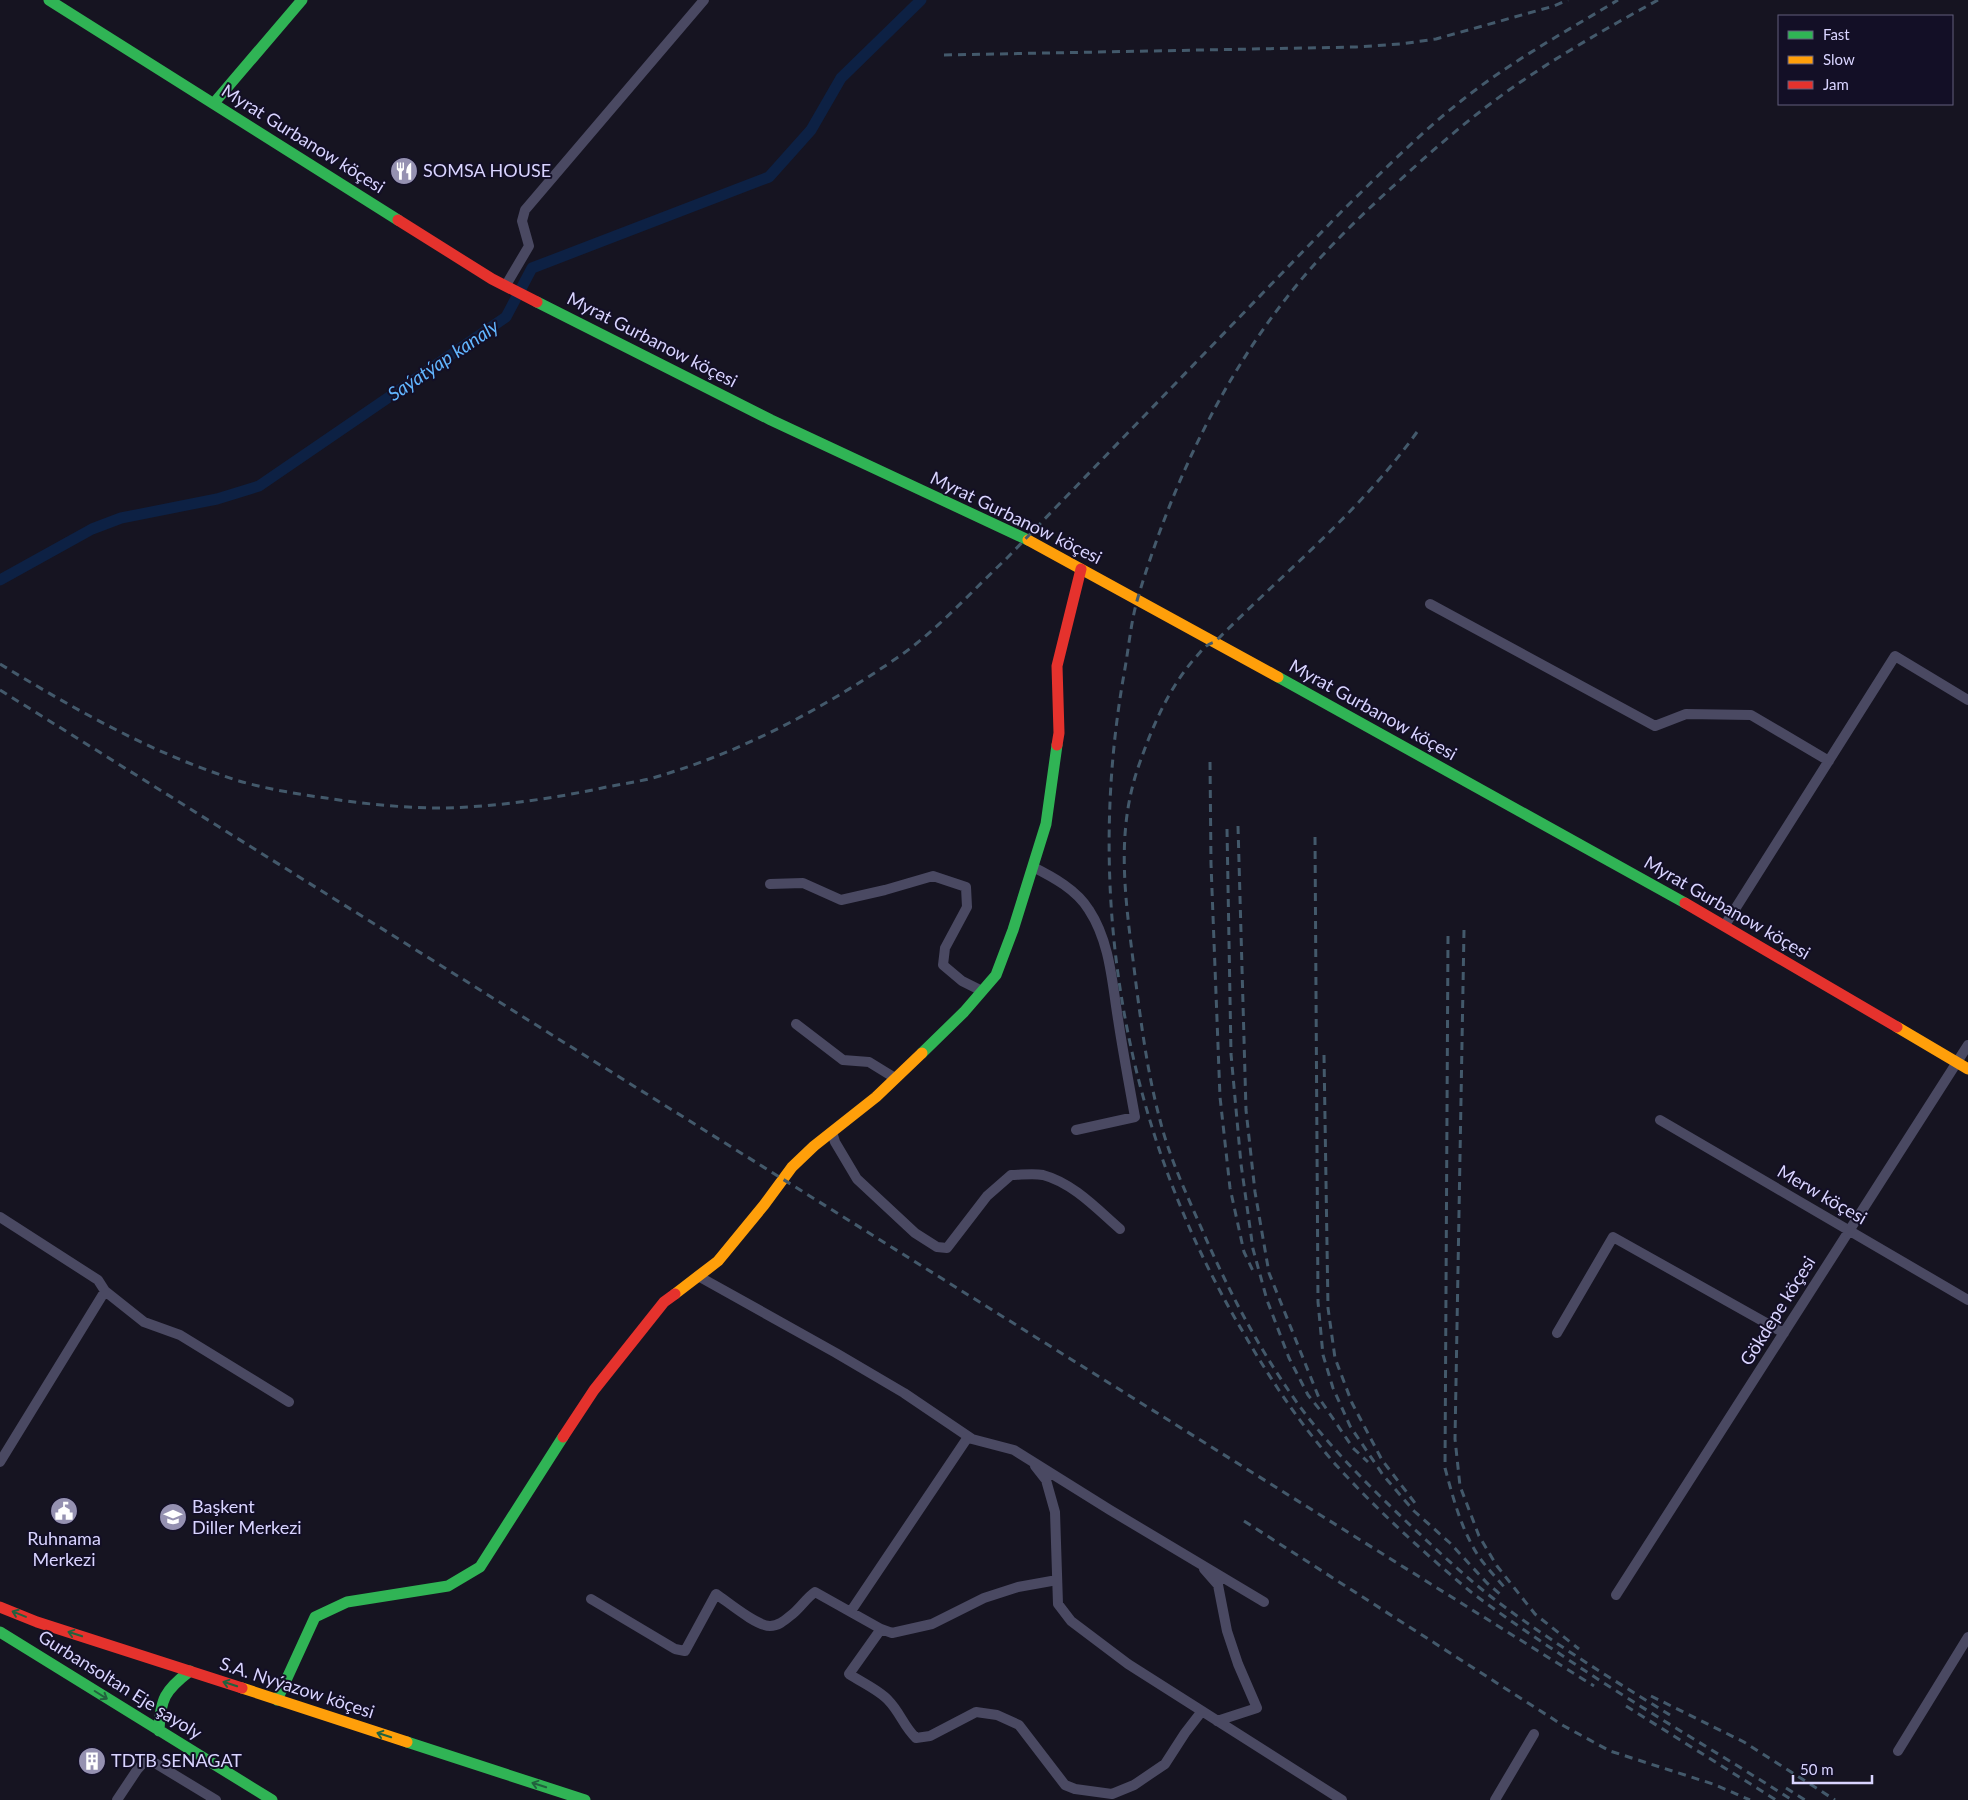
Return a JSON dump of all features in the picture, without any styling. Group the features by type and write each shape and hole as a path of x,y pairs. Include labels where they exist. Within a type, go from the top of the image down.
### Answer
{"street":[{"name":"Myrat Gurbanow köçesi","path":"49,0 492,279 771,420 1045,548 1725,925 1968,1069"},
{"path":"214,103 302,0"},
{"path":"506,286 529,246 522,221 524,210 704,0"},
{"path":"277,1700 315,1617 347,1602 448,1586 480,1567 594,1390 664,1302 718,1261 764,1206 792,1167 814,1146 876,1097 964,1012 996,975 1013,930 1046,824 1059,733 1057,666 1081,569"},
{"path":"1430,604 1655,726 1686,714 1750,715 1829,761"},
{"path":"1725,925 1895,656 1968,700"},
{"path":"1032,867 1056,879 1075,894 1088,908 1101,931 1110,967 1135,1117 1076,1130"},
{"path":"770,884 803,883 841,900 885,890 932,876 966,887 967,907 945,948 943,965 962,981 982,991"},
{"path":"796,1024 843,1060 869,1062 895,1078"},
{"name":"Gökdepe köçesi","path":"1616,1595 1968,1045"},
{"name":"Merw köçesi","path":"1660,1120 1968,1300"},
{"path":"832,1132 857,1179 915,1233 937,1247 947,1248 987,1196 1011,1175 1040,1175 1059,1181 1084,1198 1120,1229"},
{"path":"0,1217 98,1280 105,1292 144,1322 180,1335 289,1402"},
{"path":"1557,1333 1613,1237 1784,1333"},
{"path":"698,1276 836,1353 904,1394 968,1437 1014,1450 1264,1602"},
{"path":"0,1462 105,1292"},
{"path":"851,1611 968,1437"},
{"path":"1032,1461 1046,1480 1055,1512 1058,1604 1071,1621 1128,1664 1342,1800"},
{"path":"1201,1564 1218,1585 1226,1631 1256,1708 1218,1721"},
{"path":"591,1599 675,1650 685,1651 716,1594 754,1620 768,1626 779,1624 815,1592 881,1629 892,1633 932,1624 984,1598 1018,1587 1057,1580"},
{"name":"S.A. Nyýazow köçesi","path":"0,1607 37,1622 585,1800"},
{"path":"881,1629 849,1674 887,1699 897,1711 907,1730 916,1738 930,1736 976,1712 998,1715 1018,1725 1065,1785 1074,1789 1112,1794 1134,1785 1165,1764 1202,1711"},
{"name":"Gurbansoltan Eje şayoly","path":"0,1632 272,1800"},
{"path":"1898,1751 1968,1637"},
{"path":"159,1730 161,1699 171,1686 190,1671"},
{"path":"1495,1800 1534,1734"},
{"path":"117,1800 137,1770 146,1760 150,1760 216,1800"}],"waterway":[{"name":"Saýatýap kanaly","path":"0,580 92,529 121,518 217,499 259,486 506,317 532,268 769,177 811,130 841,78 921,0"}],"railway":[{"path":"944,55 1356,47 1401,44 1436,39 1554,6 1568,0"},
{"path":"0,664 86,714 176,758 239,781 271,789 355,802 442,808 522,802 650,779 722,754 816,709 917,643 1006,559 1343,210 1415,140 1461,101 1499,73 1618,0"},
{"path":"1658,0 1545,66 1509,90 1458,129 1365,212 1336,241 1296,286 1245,356 1202,432 1184,472 1152,553 1134,613 1113,759 1109,845 1113,929 1124,1014 1143,1096 1169,1177 1202,1256 1243,1332 1275,1384 1310,1434 1336,1465 1384,1515 1471,1592 1586,1671 1792,1800"},
{"path":"1417,432 1395,461 1346,515 1215,642 1206,646 1195,658 1177,682 1150,734 1132,790 1124,845 1124,872 1136,984 1152,1086 1173,1160 1221,1272 1244,1317 1283,1383 1323,1436 1395,1511 1483,1590 1515,1615 1558,1644 1670,1715"},
{"path":"0,690 1594,1686"},
{"path":"1210,762 1211,864 1220,1097 1230,1188 1244,1252 1254,1273"},
{"path":"1238,826 1246,1110 1255,1192 1269,1273 1319,1398 1353,1448 1368,1462"},
{"path":"1227,829 1231,1054 1241,1164 1253,1249 1267,1300 1289,1358 1308,1395 1320,1410"},
{"path":"1315,837 1318,1302 1323,1355 1333,1388 1350,1426 1383,1475 1414,1511 1450,1543 1487,1583 1501,1595"},
{"path":"1464,930 1455,1439 1460,1486 1479,1536 1497,1566 1535,1614 1579,1649"},
{"path":"1448,936 1445,1468 1456,1507 1467,1536 1475,1551 1505,1588"},
{"path":"1324,1055 1328,1308 1335,1358 1352,1403 1382,1460 1415,1503"},
{"path":"1244,1521 1564,1726 1610,1751 1713,1784 1750,1800"},
{"path":"1651,1696 1744,1742 1835,1800"},
{"path":"1626,1706 1776,1800"},
{"path":"1786,1788 1805,1800"}],"traffic: fast":[{"path":"49,0 398,220"},
{"path":"214,103 302,0"},
{"path":"537,302 771,420 1028,540"},
{"path":"1278,677 1685,903"},
{"path":"922,1053 964,1012 996,975 1013,930 1046,824 1057,745"},
{"path":"277,1700 315,1617 347,1602 448,1586 480,1567 563,1437"},
{"path":"0,1632 272,1800"},
{"path":"159,1731 161,1711 169,1690 190,1671"},
{"path":"407,1742 585,1800"}],"traffic: slow":[{"path":"1028,540 1278,677"},
{"path":"1897,1027 1968,1069"},
{"path":"675,1294 718,1261 764,1205 792,1167 814,1146 876,1097 922,1053"},
{"path":"242,1688 407,1742"}],"traffic: jam":[{"path":"398,220 492,279 537,302"},
{"path":"1057,745 1059,733 1057,666 1081,569"},
{"path":"1685,903 1897,1027"},
{"path":"563,1437 594,1390 664,1302 675,1294"},
{"path":"0,1607 37,1622 242,1688"}],"place":[{"name":"SOMSA HOUSE","path":"404,171"},
{"name":"Ruhnama Merkezi","path":"64,1511"},
{"name":"Başkent Diller Merkezi","path":"173,1517"},
{"name":"TDTB SENAGAT","path":"92,1761"}]}
